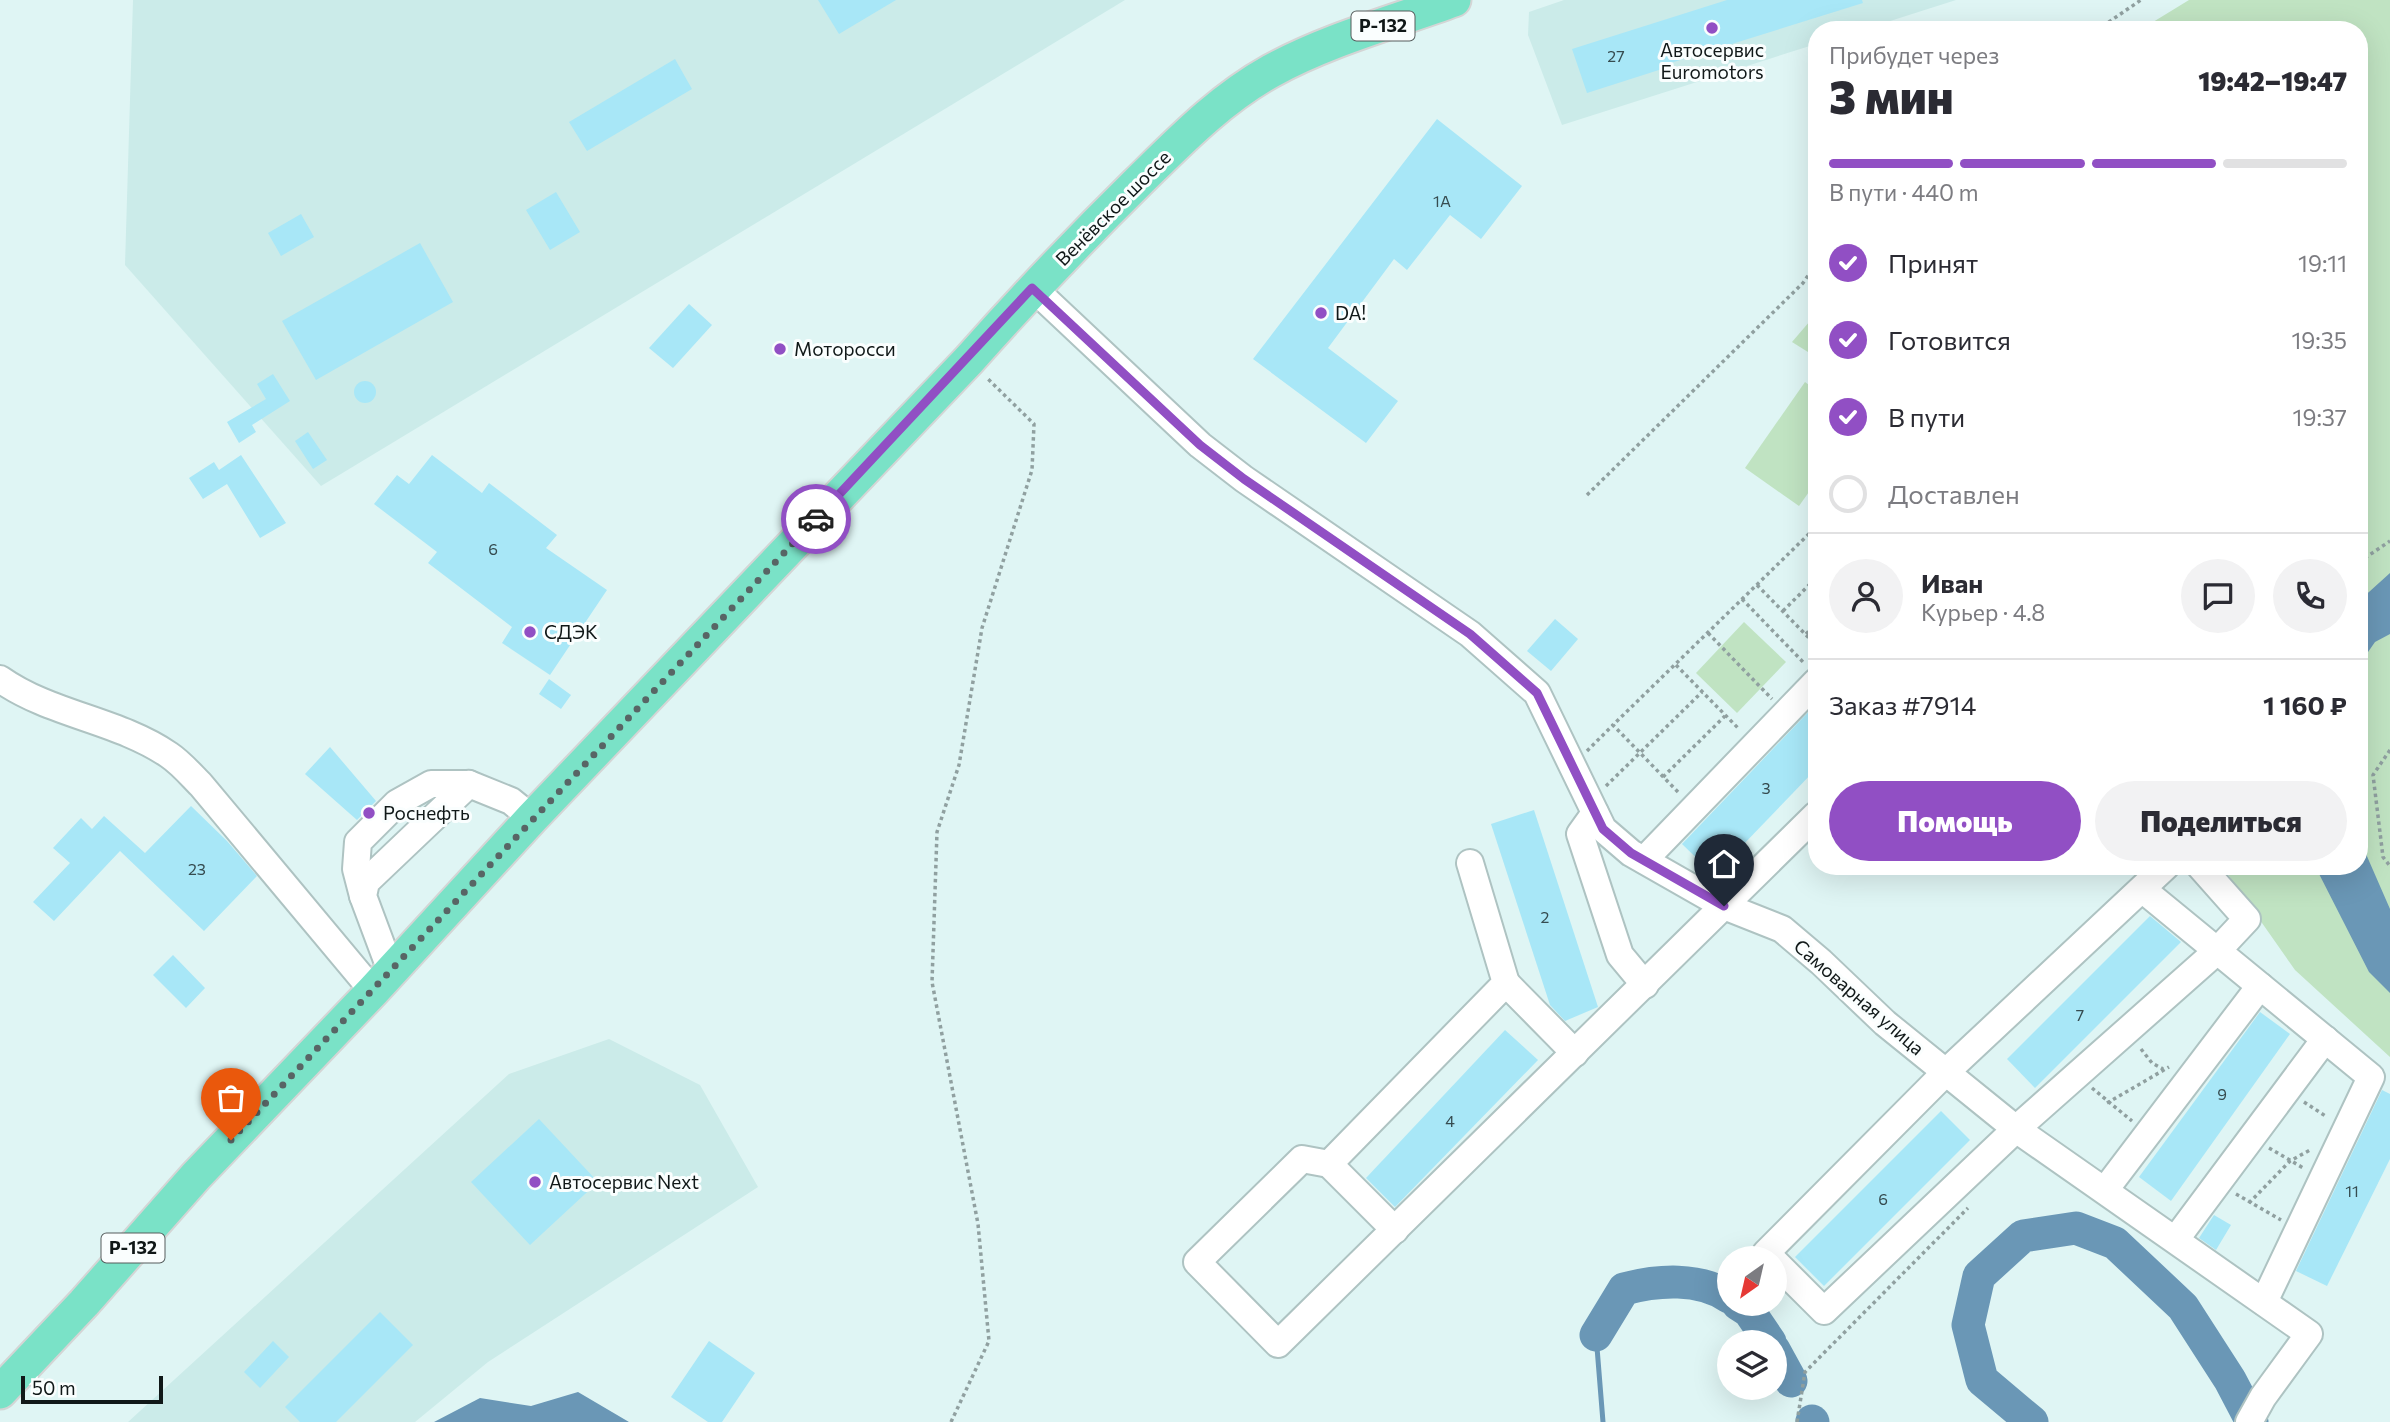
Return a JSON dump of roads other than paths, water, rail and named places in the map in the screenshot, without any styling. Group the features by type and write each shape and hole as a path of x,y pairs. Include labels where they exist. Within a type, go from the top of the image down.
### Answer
{"main road":[{"name":"Венёвское шоссе","path":"0,1392 84,1303 195,1176 382,981 532,818 968,360 1032,288 1181,140 1226,99 1271,71 1312,52 1454,0"}],"street":[{"name":"Самоварная улица","path":"1032,288 1200,445 1244,479 1470,634 1537,693 1603,829 1644,860 1724,906 1782,929 1821,961 1885,1023 2016,1129 2309,1334 2263,1397 2249,1422"},
{"path":"0,679 33,698 136,737 170,756 201,785 382,981"},
{"path":"1644,860 1755,746 1808,686"},
{"path":"382,981 356,869 358,842 397,803 431,784 469,784 511,801 532,818"},
{"path":"363,896 366,882 469,784"},
{"path":"1592,808 1580,834 1620,955 1645,985"},
{"path":"1395,1230 1329,1164 1302,1160 1198,1262 1278,1344 1395,1230 1575,1054 1808,823"},
{"path":"1470,863 1506,984 1575,1054"},
{"path":"1773,1246 1946,1072 2157,875"},
{"path":"1787,1274 1824,1311 2016,1129 2217,951 2247,919 2208,875"},
{"path":"2142,889 2371,1077 2264,1302"},
{"path":"1329,1164 1506,984"},
{"path":"2105,1190 2148,1133 2181,1074 2260,986"},
{"path":"2176,1239 2325,1039"}],"water":[{"path":"2390,573 2390,634 2375,642 2368,652 2368,593"},
{"path":"2368,859 2390,909 2390,993 2369,972 2320,875 2368,875"},
{"path":"578,1392 629,1422 434,1422 480,1398 531,1406"}],"waterway":[{"path":"2032,1422 1982,1380 1968,1325 1979,1276 2023,1236 2076,1228 2115,1243 2183,1307 2230,1380 2252,1422"},
{"path":"1596,1335 1624,1289 1678,1282 1692,1283 1717,1291"},
{"path":"1752,1316 1762,1330"},
{"path":"1596,1335 1603,1422"},
{"path":"1787,1374 1791,1381"}],"place":[{"name":"Автосервис Euromotors","path":"1712,28"},
{"name":"DA!","path":"1321,313"},
{"name":"Моторосси","path":"780,349"},
{"name":"СДЭК","path":"530,632"},
{"name":"Роснефть","path":"369,813"},
{"name":"Автосервис Next","path":"535,1182"}]}
